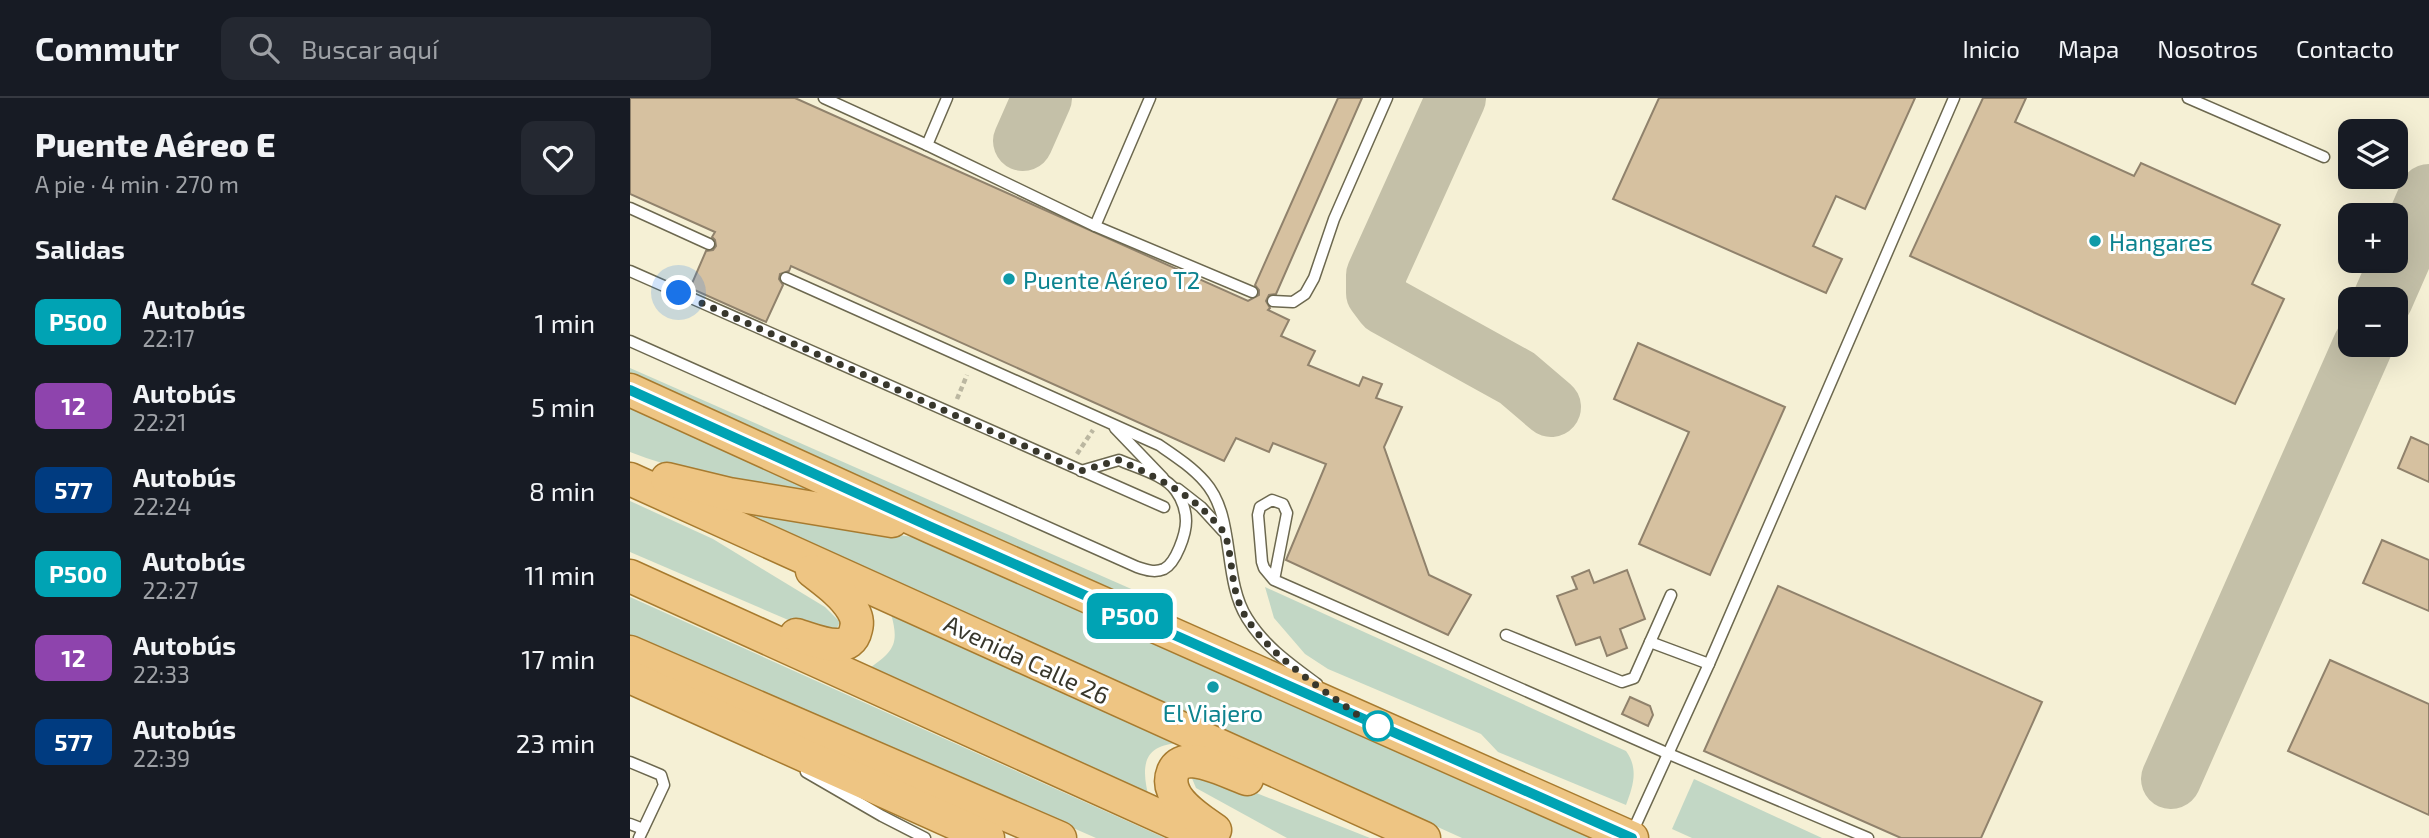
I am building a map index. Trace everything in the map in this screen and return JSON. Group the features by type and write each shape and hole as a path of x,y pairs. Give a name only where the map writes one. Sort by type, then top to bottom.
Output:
{"main road":[{"path":"630,390 1631,838"},
{"path":"630,468 729,494 931,527"},
{"name":"Avenida Calle 26","path":"630,479 1422,838"},
{"path":"688,601 821,642 836,646 846,645 854,639 858,625 853,610 835,590 786,549"},
{"path":"630,576 1208,838"},
{"path":"630,652 1060,838"},
{"path":"630,677 988,838"},
{"path":"1225,838 1195,815 1175,795 1172,777 1178,764 1187,761 1207,765 1422,838"}],"lane":[{"path":"824,98 1095,226 1252,292"},
{"path":"927,145 947,98"},
{"path":"1095,226 1150,98"},
{"path":"1273,301 1293,302 1305,294 1314,278 1334,219 1387,98"},
{"path":"1631,838 1954,98"},
{"path":"2188,98 2324,158"},
{"path":"630,208 709,244"},
{"path":"630,271 1164,507"},
{"path":"786,278 1159,445 1188,466 1207,483 1212,492 1226,534 1231,577 1246,617 1260,637 1280,657 1364,720"},
{"path":"630,341 1137,566 1152,571 1162,570 1171,562 1179,545 1186,525 1185,509 1176,490 1109,422"},
{"path":"1081,471 1119,460 1168,483 1201,507 1226,534"},
{"path":"1274,580 1287,513 1283,504 1272,500 1260,507 1258,515 1262,562 1274,580 1669,754 1868,838"},
{"path":"1506,635 1622,682 1634,678 1671,595"},
{"path":"1650,642 1709,664"},
{"path":"768,740 806,772 925,838"},
{"path":"630,762 661,775 665,788 641,834 630,824"}],"path":[{"path":"950,413 973,362"},
{"path":"1070,466 1098,418"}],"green space":[{"path":"630,368 1170,606 1166,618 630,378"},
{"path":"630,406 834,498 705,474 630,452"},
{"path":"630,501 713,539 825,607 840,622 834,634 807,628 630,552"},
{"path":"731,507 924,539 1601,838 1462,838"},
{"path":"1265,587 1626,751 1634,771 1626,805 1498,752 1481,734 1328,669 1305,654 1274,618"},
{"path":"630,597 1165,838 1096,838 630,639"},
{"path":"891,614 1179,742 1151,753 1145,778 1149,798 867,670 892,647 895,633"},
{"path":"1201,771 1370,838 1287,838 1196,788 1191,776"},
{"path":"1694,779 1822,838 1692,838 1672,829"}],"building":[{"name":"Puente Aéreo T2","path":"630,98 795,98 1248,301 1259,295 1255,285 1338,98 1362,98 1276,294 1269,295 1266,301 1270,308 1268,310 1289,320 1281,336 1315,351 1308,365 1359,386 1363,377 1382,384 1376,398 1402,407 1384,447 1429,575 1471,595 1448,635 1286,560 1326,464 1273,443 1269,452 1236,438 1224,461 791,266 789,271 780,274 779,279 783,285 766,322 690,288 706,251 713,250 716,246 712,237 715,232 630,194"},
{"path":"1659,98 1915,98 1865,209 1836,196 1813,246 1842,259 1826,293 1613,199"},
{"name":"Hangares","path":"1983,98 2026,98 2015,122 2134,176 2141,163 2280,225 2252,284 2284,299 2235,404 1910,256"},
{"path":"1638,343 1785,407 1710,575 1639,544 1689,432 1614,399"},
{"path":"2411,437 2429,445 2429,482 2398,468"},
{"path":"2382,540 2429,560 2429,611 2363,583"},
{"path":"1589,570 1594,583 1627,570 1645,619 1620,629 1627,648 1607,656 1600,637 1576,645 1557,596 1577,589 1572,577"},
{"path":"1778,586 2042,702 1981,838 1901,838 1704,751"},
{"path":"2330,660 2429,704 2429,815 2288,751"},
{"path":"1630,697 1650,706 1653,715 1648,726 1622,714"}],"taxiway":[{"path":"1023,141 1042,98"},
{"path":"1456,98 1376,275 1376,293 1385,305 1517,378 1551,407"},
{"path":"2388,287 2429,194"},
{"path":"2171,779 2358,357"}],"bus line":[{"name":"P500","path":"630,390 931,527 1632,838"}],"place":[{"name":"Hangares","path":"2095,241"},
{"name":"Puente Aéreo T2","path":"1009,279"},
{"name":"El Viajero","path":"1213,687"}],"route":[{"path":"679,293 1081,471 1119,460 1168,483 1201,507 1226,534 1231,577 1237,597 1246,617 1269,647 1364,720 1383,728 1378,726"}]}
